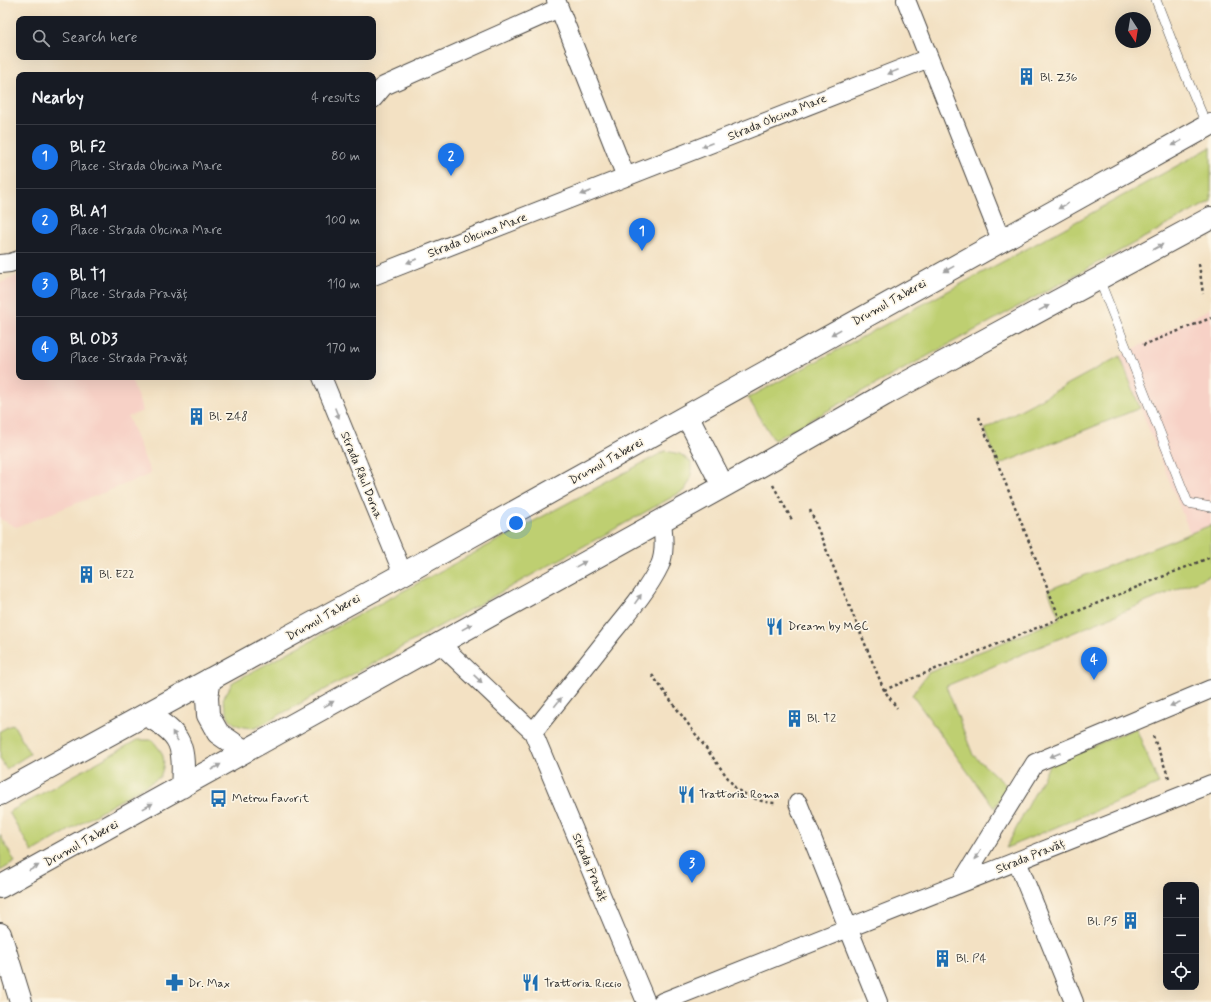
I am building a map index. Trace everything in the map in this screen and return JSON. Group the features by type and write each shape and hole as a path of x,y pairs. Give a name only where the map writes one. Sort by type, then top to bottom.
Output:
{"main road":[{"name":"Drumul Taberei","path":"0,794 402,574 1209,125"},
{"name":"Drumul Taberei","path":"0,887 762,465 896,389 1211,218"},
{"path":"687,416 723,486"},
{"path":"210,679 207,697 208,715 218,733 244,751"},
{"path":"145,715 160,722 172,731 180,745 184,761 182,787"},
{"path":"0,934 20,1002"}],"street":[{"path":"906,0 1001,240"},
{"path":"376,95 384,86 558,4 626,177"},
{"name":"Strada Obcina Mare","path":"376,275 929,58"},
{"path":"0,264 16,261"},
{"name":"Strada Râul Dorna","path":"323,380 402,574"},
{"path":"439,643 534,732 632,608 649,583 660,564 663,551 664,538 662,520"},
{"path":"961,883 1035,763 1211,689"},
{"name":"Strada Pravăț","path":"534,732 646,1002"},
{"name":"Strada Pravăț","path":"662,1002 1211,784"},
{"path":"798,803 878,1002"},
{"path":"1017,861 1074,1002"}],"lane":[{"path":"1156,0 1180,62 1209,125"},
{"path":"1098,280 1188,503 1211,508"}],"path":[{"path":"1199,264 1203,294"},
{"path":"1127,351 1211,318"},
{"path":"979,417 1060,619"},
{"path":"762,465 792,520"},
{"path":"810,510 884,690 897,708"},
{"path":"884,690 1211,557"},
{"path":"652,675 736,789 765,803 798,803"},
{"path":"1146,717 1177,797"}],"shaded area":[{"path":"16,276 16,380 131,380 143,411 128,417 151,474 16,527 0,519 0,283"},
{"path":"1211,308 1211,525 1190,533 1120,356"}],"green space":[{"path":"1211,147 1211,201 774,440 748,398 1032,246"},
{"path":"1120,356 1140,408 998,465 985,429"},
{"path":"665,451 680,454 691,462 691,478 685,490 256,728 241,726 232,722 229,718 223,699 233,682"},
{"path":"1211,525 1211,575 946,686 973,755 1008,787 994,808 912,695 928,673 1060,619 1048,590"},
{"path":"13,724 30,754 6,769 0,758 0,731"},
{"path":"1136,728 1159,784 1006,848 1050,764"},
{"path":"137,740 152,740 162,753 164,761 160,777 32,852 9,812"},
{"path":"0,835 15,862 0,871"}],"place":[{"name":"Bl. Z36","path":"1027,77"},
{"name":"Bl. A1","path":"451,176"},
{"name":"Bl. F2","path":"642,251"},
{"name":"Bl. Z48","path":"196,416"},
{"name":"Bl. E22","path":"86,574"},
{"name":"Dream by MGC","path":"775,626"},
{"name":"Bl. OD3","path":"1094,680"},
{"name":"Bl. T2","path":"794,718"},
{"name":"Trattoria Roma","path":"686,794"},
{"name":"Metrou Favorit","path":"219,798"},
{"name":"Bl. T1","path":"692,883"},
{"name":"Bl. P5","path":"1131,921"},
{"name":"Bl. P4","path":"943,958"},
{"name":"Dr. Max","path":"175,983"},
{"name":"Trattoria Riccio","path":"531,983"}]}
